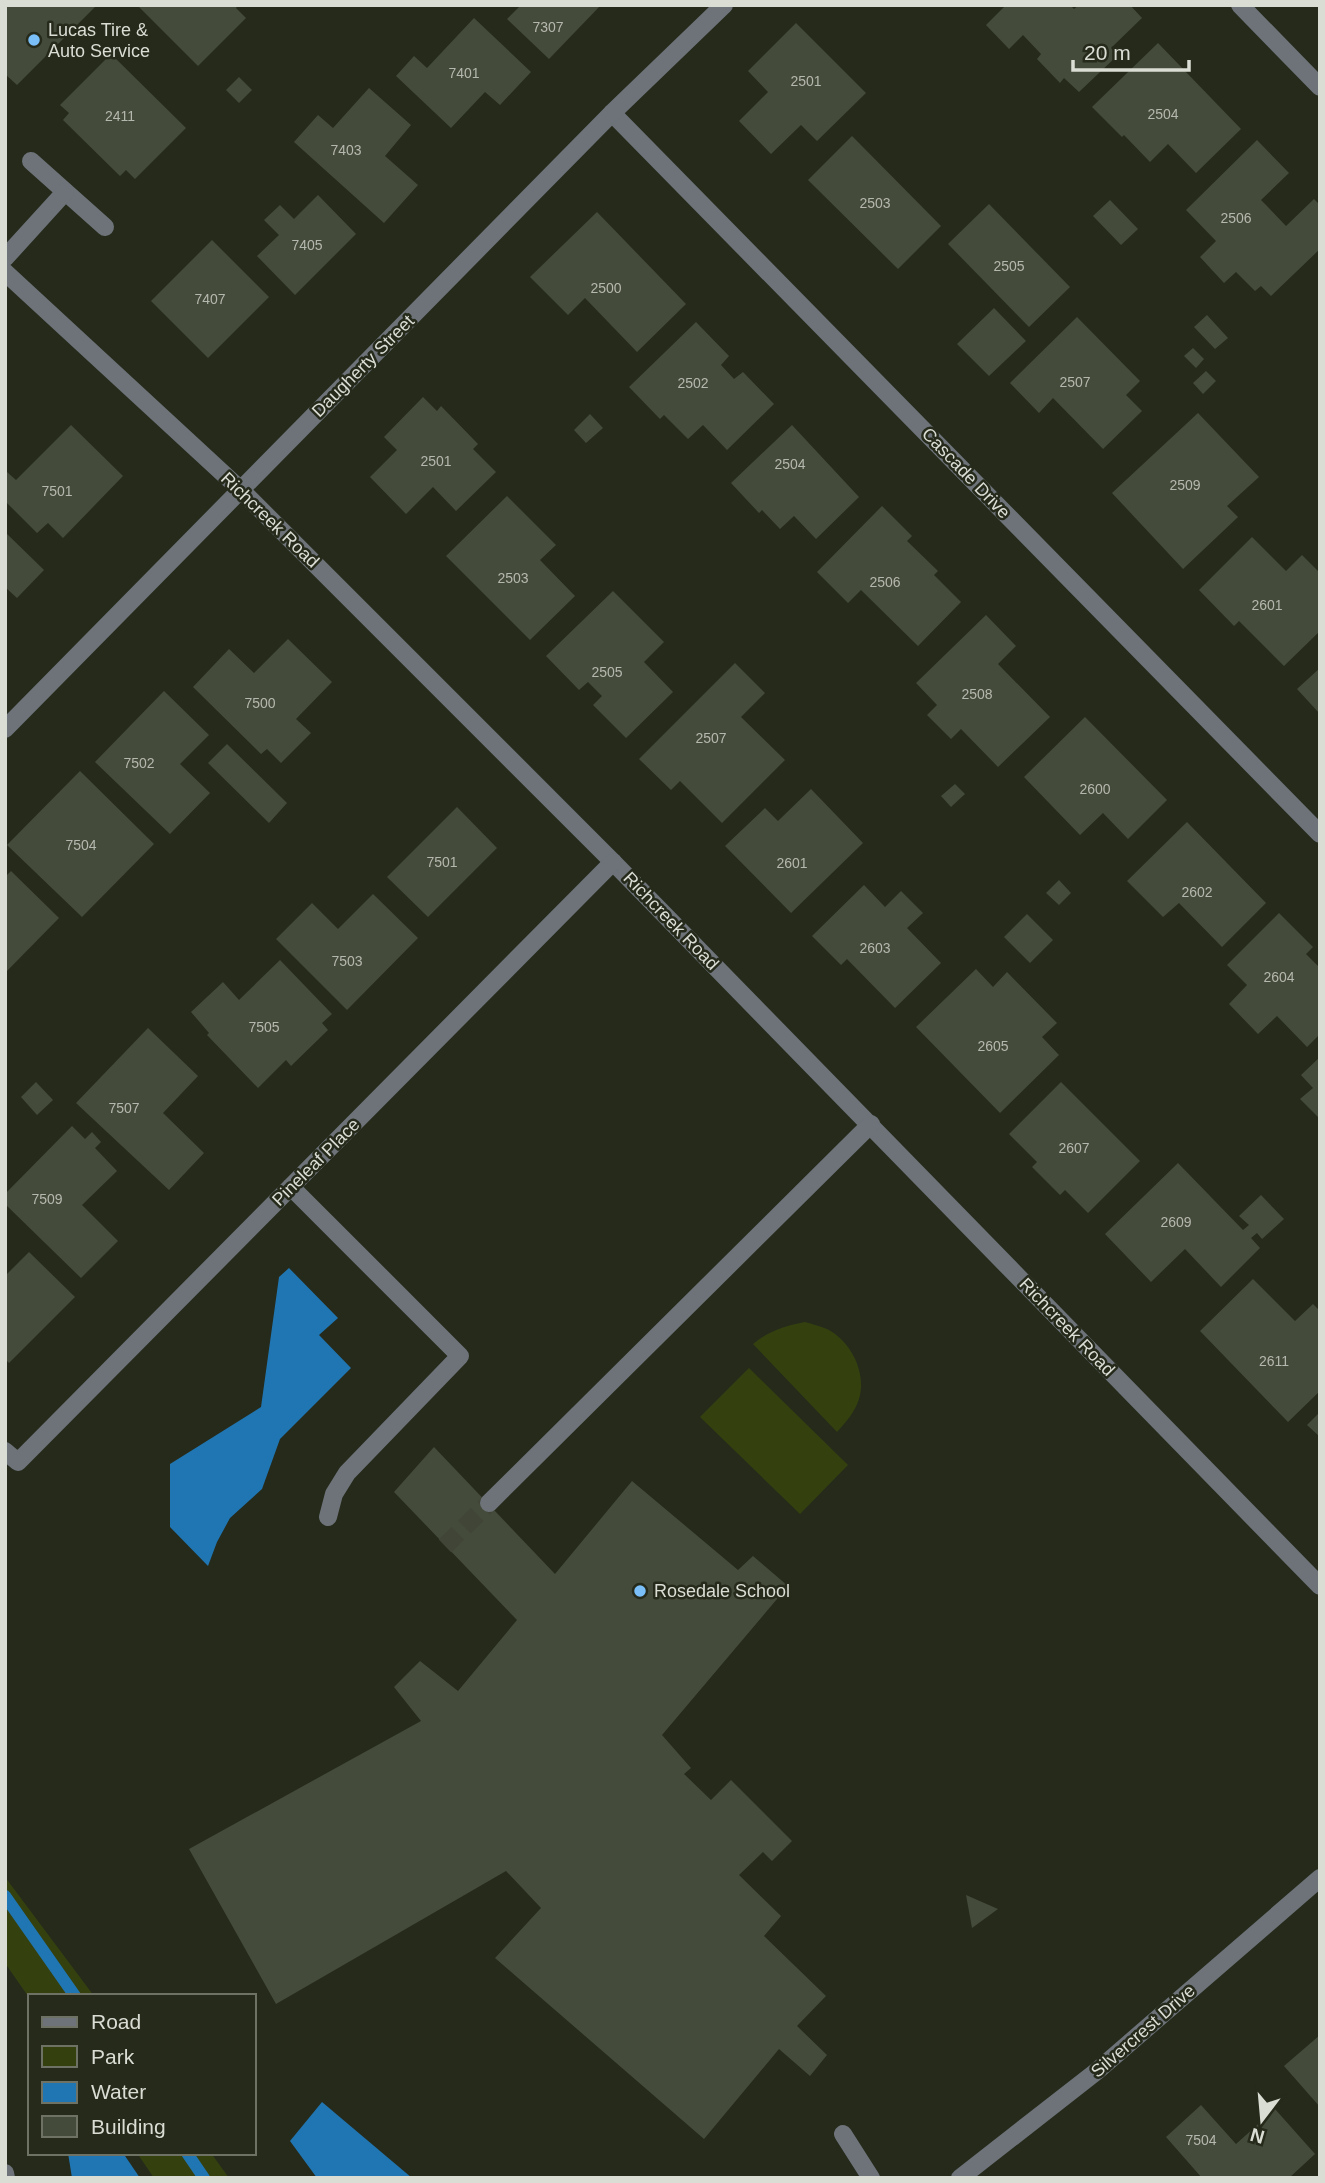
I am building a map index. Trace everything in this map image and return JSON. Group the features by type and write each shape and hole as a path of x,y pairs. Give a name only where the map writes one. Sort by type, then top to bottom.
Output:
{"street":[{"name":"Daugherty Street","path":"5,729 612,113 723,5"},
{"path":"1240,5 1320,87"},
{"name":"Cascade Drive","path":"612,113 1320,834"},
{"path":"31,161 104,227"},
{"path":"5,258 65,192"},
{"name":"Richcreek Road","path":"9,283 241,490 871,1124 1320,1586"},
{"name":"Pineleaf Place","path":"12,1456 291,1188 613,862"},
{"path":"489,1503 871,1124"},
{"path":"291,1188 460,1356 347,1473 334,1494 328,1517"},
{"name":"Silvercrest Drive","path":"960,2178 1097,2071 1320,1878"},
{"path":"843,2134 871,2178"}],"green space":[{"path":"805,1322 836,1334 850,1350 859,1369 859,1399 853,1413 837,1432 753,1344 777,1330"},
{"path":"749,1368 848,1465 800,1514 700,1417"},
{"path":"5,1877 93,1994 28,1994 28,1996 5,1963"},
{"path":"138,2155 212,2155 229,2178 154,2178"}],"water":[{"path":"289,1268 338,1318 319,1335 351,1368 280,1439 262,1489 230,1518 208,1566 170,1527 170,1464 261,1407 279,1277"},
{"path":"322,2102 412,2178 317,2178 290,2141"},
{"path":"68,2155 124,2155 140,2178 72,2178"}],"building":[{"name":"Lucas Tire & Auto Service","path":"5,5 97,5 17,85 5,74"},
{"path":"137,5 238,5 236,8 246,18 198,66"},
{"path":"521,5 601,5 549,59 507,19"},
{"path":"1006,5 1070,5 1074,9 1079,5 1130,5 1142,18 1111,48 1118,55 1079,92 1064,78 1060,83 1037,59 1041,54 1023,35 1009,49 986,25"},
{"path":"474,18 531,72 500,105 485,92 451,128 396,76 414,56 427,68"},
{"path":"796,23 866,93 817,141 801,125 771,154 739,121 768,92 748,71"},
{"path":"1158,43 1241,129 1196,173 1168,144 1150,162 1092,107"},
{"path":"111,54 186,128 135,179 126,170 120,176 63,120 69,113 60,105"},
{"path":"239,77 252,90 239,103 226,90"},
{"path":"369,88 411,125 385,156 418,185 384,223 294,142 318,115 333,128"},
{"path":"852,136 941,226 898,269 808,180"},
{"path":"1257,140 1289,173 1261,200 1286,226 1314,199 1320,205 1320,249 1271,296 1261,286 1255,291 1236,272 1224,283 1200,257 1216,241 1186,210"},
{"path":"318,195 356,234 295,295 257,256 279,235 264,220 280,205 294,219"},
{"path":"1110,200 1138,229 1121,245 1093,216"},
{"path":"989,204 1070,287 1029,327 948,244"},
{"path":"597,212 686,304 637,352 585,298 568,315 530,277"},
{"path":"212,240 269,297 208,358 151,301"},
{"path":"994,308 1026,341 989,376 957,344"},
{"path":"1207,315 1228,338 1215,349 1194,327"},
{"path":"1077,317 1140,381 1126,395 1142,411 1103,449 1053,398 1039,413 1010,383"},
{"path":"696,322 729,356 721,365 734,379 743,372 774,404 727,450 703,425 688,439 664,415 660,419 629,387"},
{"path":"1193,348 1204,359 1196,368 1184,356"},
{"path":"1206,371 1216,381 1203,394 1193,383"},
{"path":"423,397 437,411 441,406 478,444 473,449 496,472 456,511 433,487 406,514 370,477 397,450 384,437"},
{"path":"1198,413 1259,477 1227,506 1238,517 1183,569 1112,493"},
{"path":"590,414 603,428 586,443 574,430"},
{"path":"71,425 123,476 63,538 48,523 37,533 5,501 5,474 7,472 16,480"},
{"path":"792,425 859,497 816,539 794,516 780,529 762,510 759,513 731,483"},
{"path":"507,496 556,545 540,560 575,596 530,640 446,556"},
{"path":"882,506 912,536 907,541 938,571 934,575 961,602 918,646 861,590 848,603 817,572"},
{"path":"5,532 44,570 17,598 5,587"},
{"path":"1252,537 1286,571 1302,555 1320,573 1320,631 1284,666 1239,621 1234,626 1199,590"},
{"path":"613,591 664,642 644,662 673,692 626,738 593,705 602,696 588,682 579,690 546,656"},
{"path":"986,615 1016,646 998,664 1050,717 998,767 961,729 951,739 927,715 937,705 916,683"},
{"path":"288,639 332,682 296,719 311,733 281,763 267,749 261,754 193,687 229,649 254,673"},
{"path":"735,663 765,693 741,717 785,760 722,823 680,781 671,790 639,759"},
{"path":"1320,668 1320,714 1297,689"},
{"path":"164,691 209,735 180,764 210,793 170,834 95,762"},
{"path":"1085,717 1167,800 1128,839 1103,813 1080,835 1024,777"},
{"path":"227,744 287,803 269,823 208,763"},
{"path":"80,771 154,844 82,917 7,845"},
{"path":"955,784 965,794 951,807 941,796"},
{"path":"811,789 863,843 791,913 725,846 765,808 778,821"},
{"path":"457,807 497,848 428,917 387,877"},
{"path":"1187,822 1266,903 1222,947 1179,903 1163,917 1127,881"},
{"path":"11,871 59,918 5,973 5,877"},
{"path":"1059,880 1071,893 1059,905 1046,893"},
{"path":"864,885 885,907 901,891 923,913 907,928 941,963 895,1008 847,959 841,965 812,936"},
{"path":"373,894 418,938 347,1010 276,939 312,903 338,929"},
{"path":"1279,913 1313,947 1306,954 1320,968 1320,1034 1307,1047 1277,1016 1258,1034 1229,1004 1247,985 1227,965"},
{"path":"1027,914 1053,940 1030,963 1004,937"},
{"path":"280,960 332,1014 322,1023 328,1030 291,1066 286,1060 258,1088 207,1035 209,1033 191,1012 223,982 239,1000"},
{"path":"976,969 993,987 1007,972 1057,1023 1042,1037 1059,1055 1000,1113 916,1027"},
{"path":"148,1028 198,1076 163,1113 204,1153 169,1190 76,1103"},
{"path":"1320,1057 1320,1119 1300,1099 1313,1088 1301,1075"},
{"path":"36,1082 53,1100 37,1115 21,1097"},
{"path":"1061,1082 1140,1161 1088,1213 1065,1190 1060,1195 1032,1167 1037,1162 1009,1134"},
{"path":"72,1126 85,1139 92,1132 101,1142 95,1148 117,1171 82,1205 118,1241 81,1278 5,1204 5,1194"},
{"path":"1178,1163 1243,1230 1249,1225 1239,1216 1261,1195 1284,1219 1262,1239 1257,1233 1251,1238 1260,1248 1221,1287 1185,1249 1151,1282 1105,1234"},
{"path":"29,1252 75,1297 9,1363 5,1359 5,1276"},
{"path":"1253,1279 1295,1321 1313,1304 1320,1311 1320,1391 1288,1422 1200,1331"},
{"path":"1320,1412 1320,1437 1307,1425"},
{"path":"434,1447 555,1574 632,1481 738,1570 753,1556 788,1586 662,1735 691,1768 684,1774 711,1800 731,1780 792,1841 772,1861 763,1852 739,1875 781,1916 764,1936 826,1996 797,2026 827,2055 810,2076 779,2049 704,2139 495,1958 541,1908 506,1871 276,2004 189,1849 421,1721 394,1687 420,1661 458,1691 517,1620 394,1492"},
{"path":"966,1895 998,1909 972,1928"},
{"path":"1320,2035 1320,2107 1284,2066"},
{"path":"1201,2105 1236,2144 1275,2109 1315,2154 1289,2178 1202,2178 1166,2137"}],"waterway":[{"path":"5,1896 74,1994"},
{"path":"188,2155 204,2178"}],"tunnel":[{"path":"445,1546 489,1503"}],"place":[{"name":"Lucas Tire & Auto Service","path":"34,40"},
{"name":"Rosedale School","path":"640,1591"}]}
